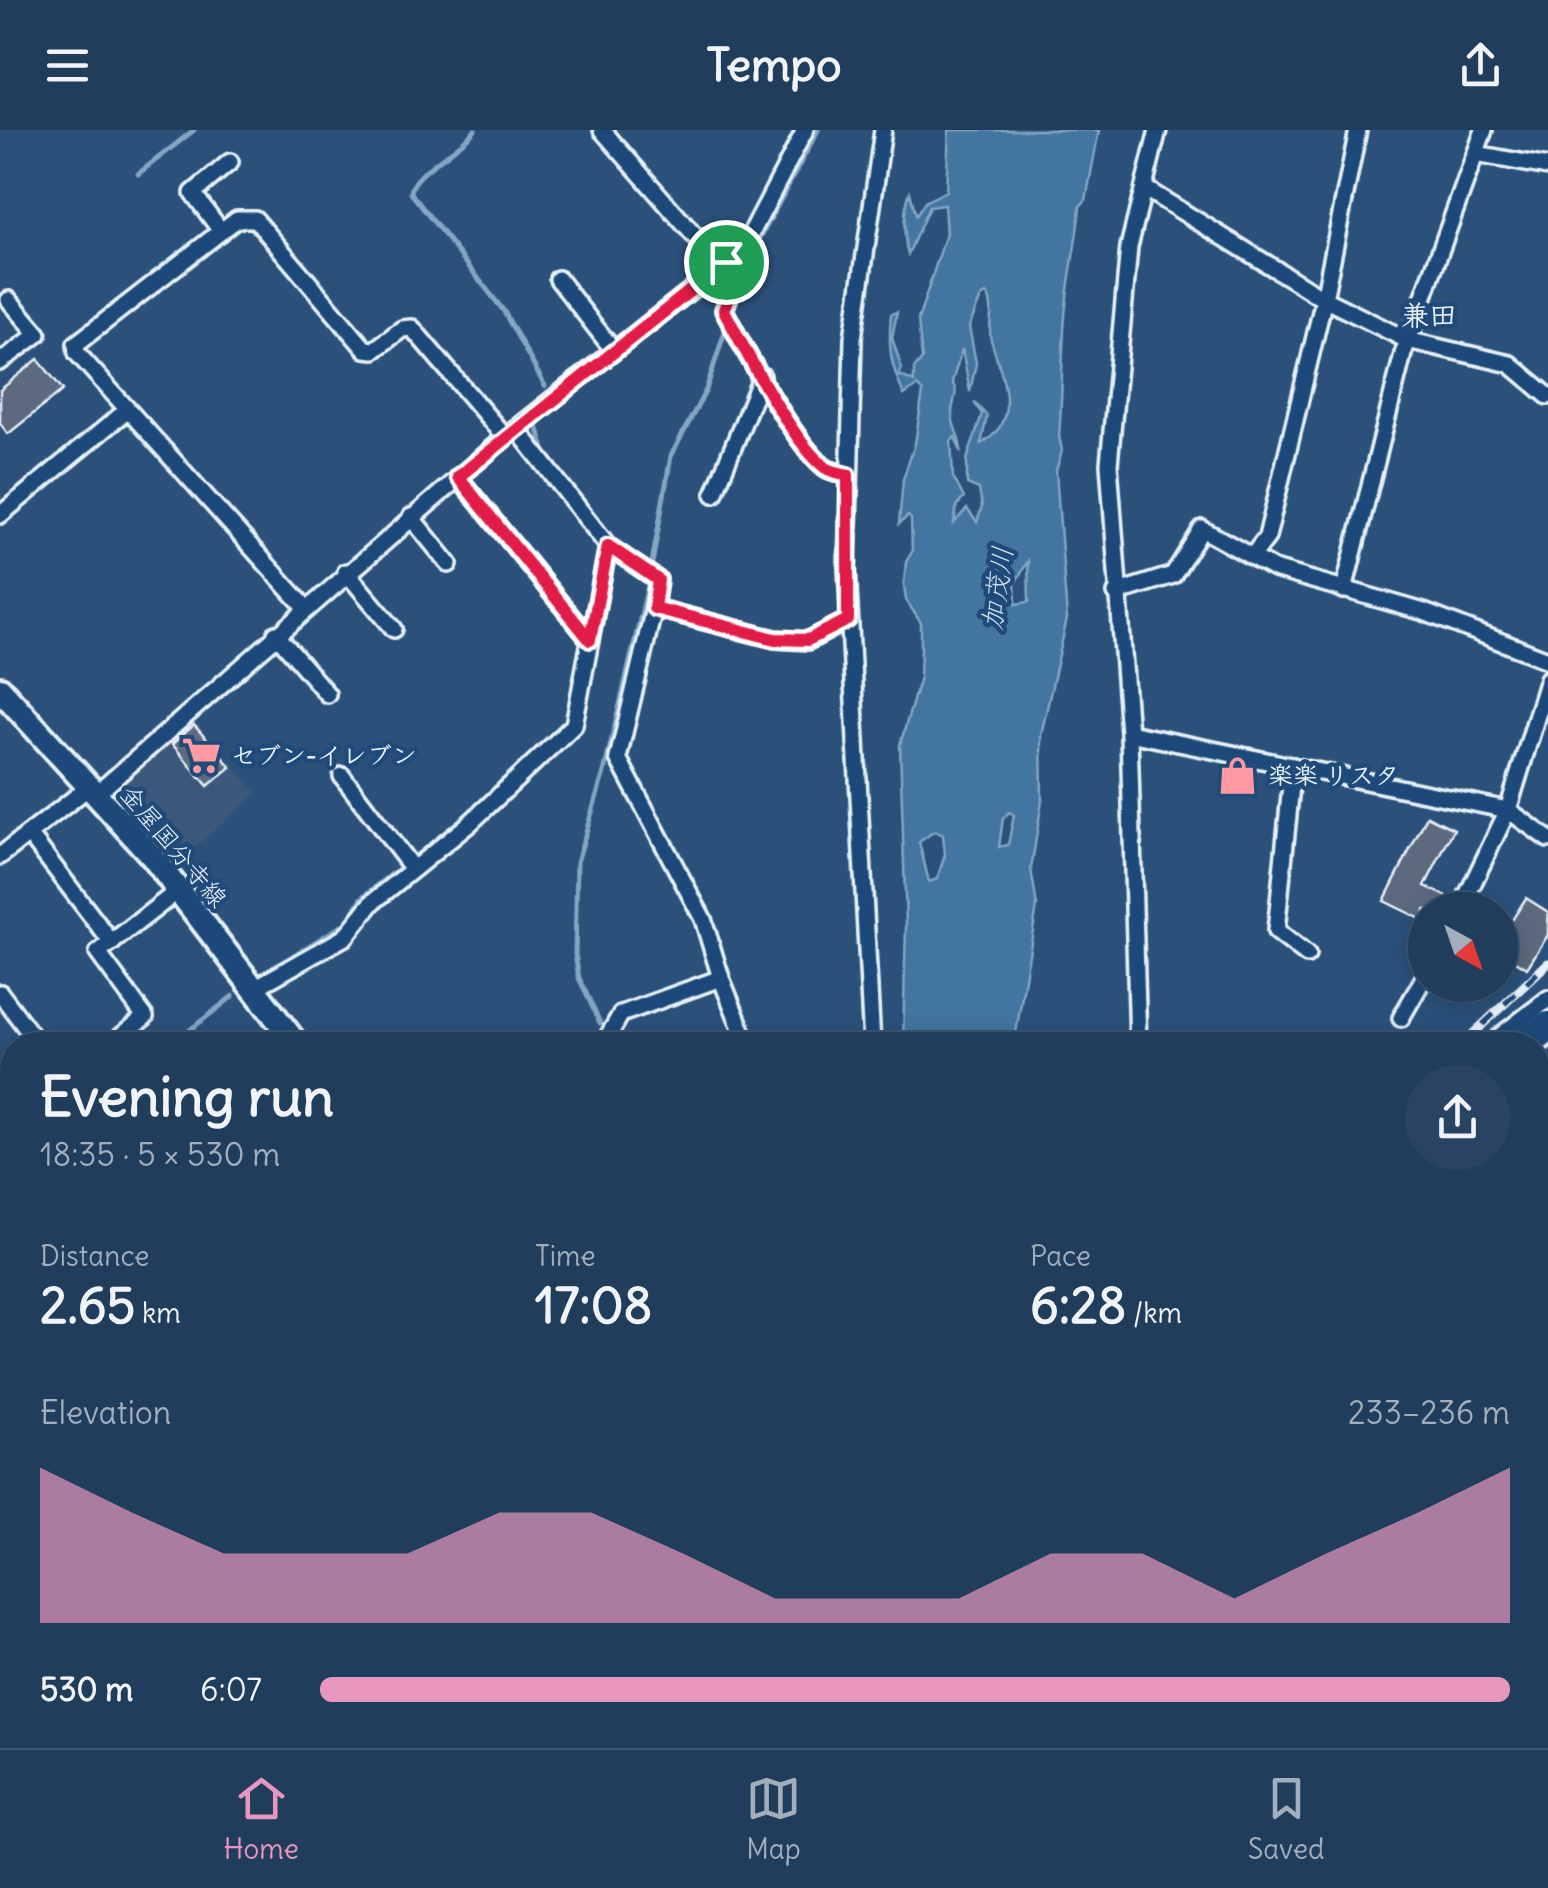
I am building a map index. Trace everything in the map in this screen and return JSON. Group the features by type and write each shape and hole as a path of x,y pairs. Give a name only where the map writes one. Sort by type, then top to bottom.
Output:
{"main road":[{"name":"金屋国分寺線","path":"0,689 179,890 288,1032"}],"street":[{"path":"602,130 737,275 724,310 806,448 828,470 848,475"},
{"path":"0,856 92,791 511,432 743,248 806,130"},
{"path":"871,1032 861,788 848,620 848,475 853,338 883,130"},
{"path":"1138,1032 1129,733 1108,464 1118,329 1130,247 1158,130"},
{"path":"1254,554 1267,537 1324,299 1358,130"},
{"path":"1344,590 1408,340 1484,130"},
{"path":"1476,154 1548,166"},
{"path":"221,232 192,193 230,162"},
{"path":"1144,188 1324,299 1408,340 1510,364 1548,396"},
{"path":"306,608 126,412 74,347 237,219 255,219 367,351 377,349 404,328 416,331 511,432 608,546 658,580 618,758 696,906 743,1032"},
{"path":"558,278 614,351"},
{"path":"0,362 38,334 9,300"},
{"path":"714,494 762,376"},
{"path":"0,514 126,412"},
{"path":"458,477 590,640"},
{"path":"411,517 449,564"},
{"path":"1116,593 1174,575 1202,529 1254,554 1274,569 1424,612 1548,660"},
{"path":"253,989 345,937 372,902 574,725 608,546"},
{"path":"346,572 394,629"},
{"path":"654,608 775,639 808,640 848,620"},
{"path":"276,634 327,694"},
{"path":"1467,892 1508,810 1548,679"},
{"path":"1129,733 1508,810 1548,838"},
{"path":"1293,766 1276,931 1307,956"},
{"path":"342,776 413,869"},
{"path":"29,834 112,943"},
{"path":"126,1032 144,1017 98,954 179,890"},
{"path":"611,1032 621,1014 721,978"},
{"path":"0,992 29,1032"},
{"path":"1505,1032 1548,999"},
{"path":"1401,1018 1410,1002"}],"shaded area":[{"path":"194,722 257,793 189,852 178,855 118,787"}],"water":[{"name":"加茂川","path":"949,130 1099,130 1086,200 1080,206 1065,314 1059,436 1062,451 1056,471 1067,619 1041,735 1042,801 1031,869 1037,906 1016,1032 903,1032 906,924 900,745 920,677 921,623 906,600 904,585 906,562 912,552 911,519 908,516 899,524 903,479 915,444 923,392 917,386 904,395 893,365 890,326 891,314 897,312 892,338 902,369 899,375 914,382 914,369 922,359 918,320 946,234 944,205 929,207 908,254 905,231 910,192 916,216 925,202 946,191","holes":["987,294 991,305 990,334 1004,383 1006,410 994,434 981,444 987,416 974,402 982,414 967,460 967,484 979,489 982,507 977,522 967,509 954,523 957,505 964,498 953,477 951,441 955,437 961,452 952,418 956,394 952,382 962,349 970,392 976,363 969,327 981,297","1028,561 1029,602 1016,604 1015,583","1009,812 1014,815 1008,845 999,847 1003,818","935,831 943,835 945,855 937,879 929,882 919,842"]}],"building":[{"path":"38,359 63,390 8,434 0,423 0,390"},
{"name":"セブン-イレブン","path":"194,725 231,767 208,786 172,744"},
{"path":"1427,816 1454,829 1425,886 1437,892 1408,892 1408,913 1384,901"},
{"path":"1526,898 1548,912 1548,935 1527,968 1518,962 1518,911"}],"waterway":[{"path":"138,174 194,130"},
{"path":"475,130 419,177 411,193 503,310 545,386"},
{"path":"744,268 818,130"},
{"path":"651,569 671,456 706,390 724,334"},
{"path":"535,419 546,456"},
{"path":"600,1023 579,978 575,954 577,862 604,772 649,581"},
{"path":"418,854 474,809"},
{"path":"258,977 348,922 362,898 397,870"},
{"path":"187,1032 233,996"}],"railway":[{"path":"1475,1032 1548,963"}],"place":[{"name":"セブン-イレブン","path":"201,755"},
{"name":"楽楽 リスタ","path":"1238,775"}],"district":[{"name":"兼田","path":"1429,315"}],"route":[{"path":"726,262 737,275 724,310 736,334 806,448 828,470 848,475 848,620 829,633 808,640 775,639 654,608 658,580 608,546 590,640 458,477 726,262"}]}
